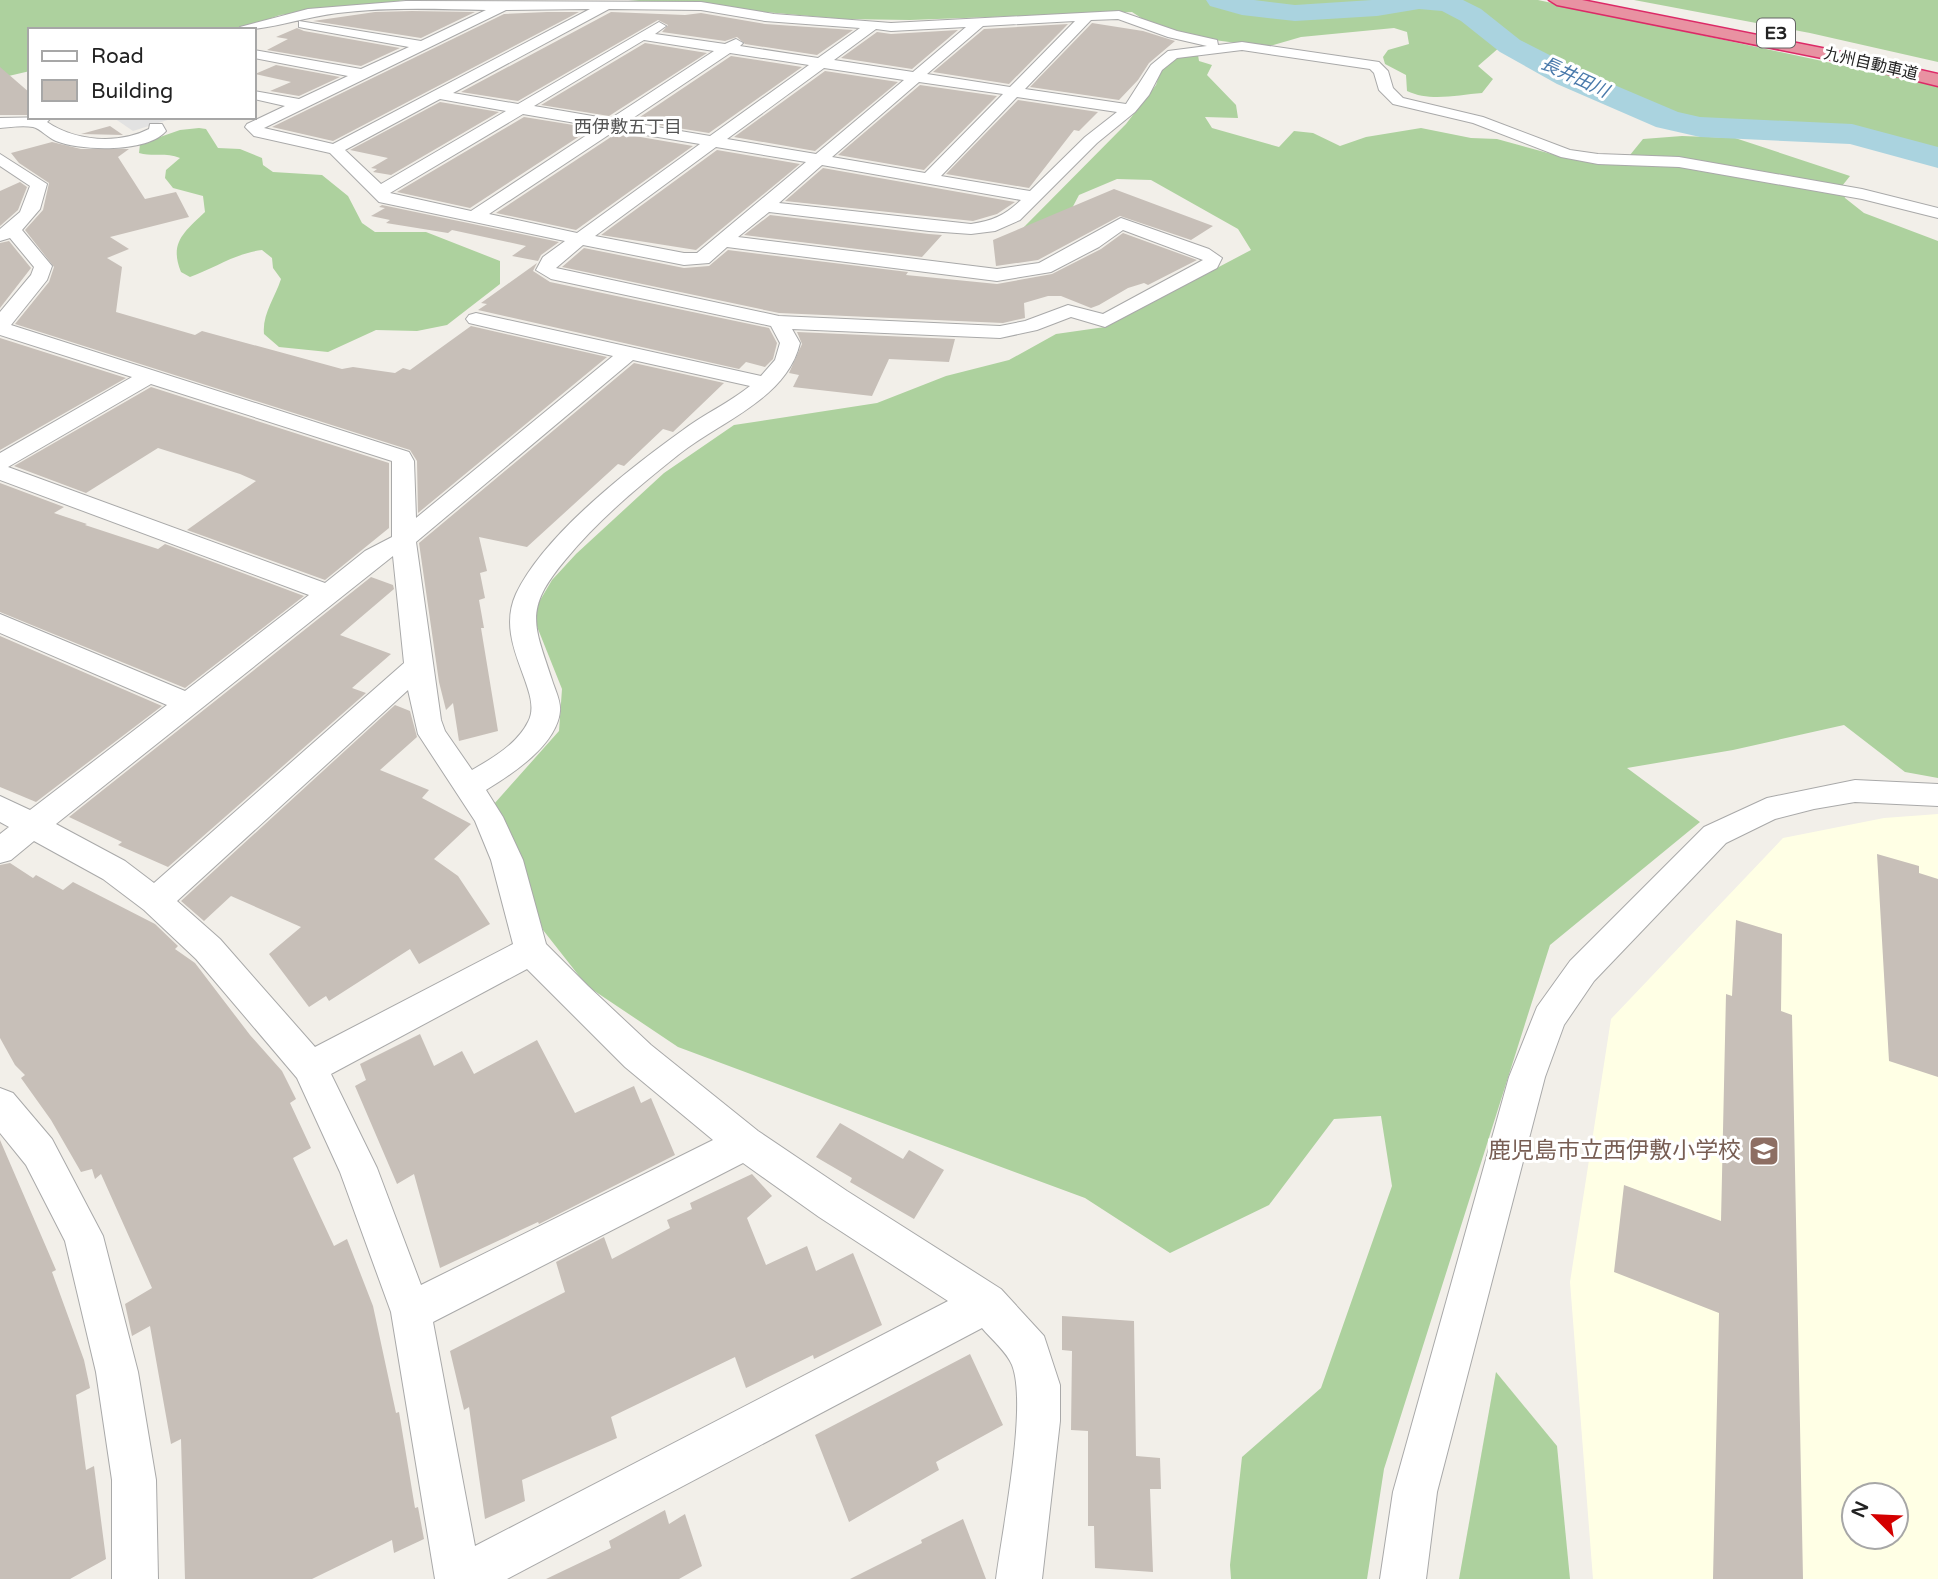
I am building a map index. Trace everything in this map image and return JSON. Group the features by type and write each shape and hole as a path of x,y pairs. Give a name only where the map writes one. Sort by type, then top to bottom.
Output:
{"highway":[{"name":"九州自動車道","path":"1557,0 1832,55 1938,80"},
{"name":"九州自動車道","path":"1614,0 1938,69"}],"street":[{"path":"251,28 276,19 411,3 692,6 774,18 908,27 1119,15 1173,34 1226,47"},
{"path":"335,149 608,5"},
{"path":"504,6 253,127 260,133 335,149 385,198 580,239 684,259 702,259 981,21"},
{"path":"378,193 692,6"},
{"path":"928,179 1088,16"},
{"path":"473,217 774,18"},
{"path":"276,19 423,45"},
{"path":"723,241 1007,275 1044,268 1093,243 1121,223 1213,258 1210,264 1105,321 1068,311 1030,326 1000,332 779,322 545,270 550,261 873,25"},
{"path":"642,36 1130,109"},
{"path":"765,206 971,229 995,226 1014,216 1091,140 1130,109 1142,95 1156,68 1165,59 1173,54 1242,46 1374,65 1381,71 1386,90 1398,101 1478,120 1567,154 1598,159 1679,162 1862,194 1938,213"},
{"path":"256,54 362,74"},
{"path":"256,95 300,104"},
{"path":"441,95 1035,197"},
{"path":"0,123 40,119 61,137 82,142 133,140 151,135 158,131 156,127"},
{"path":"0,159 39,184 37,197 27,218 6,234 43,266 40,276 0,327 396,453 403,461 404,540 418,666 432,734 488,817 507,860 531,951 638,1056 745,1143 833,1204 987,1303 1029,1350 1039,1385 1038,1422 1019,1579"},
{"path":"0,185 23,176"},
{"path":"476,319 765,383"},
{"path":"468,787 527,745 541,724 546,710 539,682 523,645 522,621 530,593 549,564 587,523 649,467 765,383 785,362 790,343 779,322"},
{"path":"0,851 373,557 404,540 629,353"},
{"path":"0,462 151,375"},
{"path":"0,472 328,593"},
{"path":"0,623 188,703"},
{"path":"155,901 418,666"},
{"path":"1403,1579 1415,1492 1527,1077 1549,1018 1582,971 1715,835 1767,810 1814,798 1855,791 1938,794"},
{"path":"0,808 114,870 155,901 208,948 310,1067 358,1168 411,1312 458,1579 987,1303"},
{"path":"310,1067 531,951"},
{"path":"0,1105 38,1152 83,1236 117,1372 134,1480 135,1579"},
{"path":"411,1312 745,1143"}],"shaded area":[{"path":"115,119 171,119 133,131"},
{"name":"鹿児島市立西伊敷小学校","path":"1938,814 1938,1579 1593,1579 1570,1282 1611,1019 1783,838 1884,818"}],"green space":[{"path":"0,0 407,0 280,15 243,28 28,28 28,71 0,78"},
{"path":"628,0 1538,0 1938,86 1938,155 1876,136 1847,132 1722,126 1678,120 1621,98 1508,40 1478,66 1493,79 1482,93 1434,97 1407,91 1406,75 1385,64 1383,57 1388,50 1409,44 1407,32 1394,28 1301,37 1267,47 1199,38 1152,25 1132,12 910,20 843,19"},
{"path":"1634,0 1938,0 1938,62 1810,33"},
{"path":"1198,55 1199,61 1212,65 1207,75 1236,105 1238,118 1205,117 1212,128 1279,147 1294,131 1313,133 1340,146 1366,137 1421,128 1471,138 1497,139 1559,156 1630,155 1643,139 1682,136 1735,138 1850,176 1842,186 1845,198 1864,213 1938,241 1938,778 1905,772 1844,725 1733,750 1627,768 1700,822 1550,945 1384,1469 1367,1579 1231,1579 1230,1565 1242,1457 1321,1388 1392,1186 1381,1116 1334,1119 1269,1205 1170,1253 1085,1198 678,1047 587,986 543,930 494,804 559,731 562,689 532,614 552,580 576,554 664,473 734,425 877,403 946,376 1009,360 1056,334 1105,327 1251,250 1238,229 1151,180 1117,179 1079,195 1069,214 1023,228 1126,124 1156,85 1161,69 1181,56"},
{"path":"206,129 218,148 240,149 262,158 263,165 273,172 322,175 348,196 362,223 375,232 426,232 500,261 500,284 447,325 417,331 376,330 328,352 279,347 264,334 264,327 281,279 273,268 272,258 262,250 234,257 190,277 181,272 178,246 185,232 205,212 203,196 173,188 165,178 166,170 180,158 139,153 140,144 180,130"},
{"path":"1496,1372 1557,1446 1570,1579 1459,1579"}],"building":[{"path":"375,12 475,12 421,38 313,21"},
{"path":"579,12 333,141 272,127 504,14"},
{"path":"611,12 685,15 701,13 765,24 853,30 817,55 745,44 737,37 725,41 662,32 668,25 658,20 518,101 461,92"},
{"path":"1092,23 1143,31 1175,41 1149,63 1138,80 1119,100 1030,87"},
{"path":"1068,24 1009,84 933,72 984,29"},
{"path":"297,28 400,48 361,66 267,50 288,39 276,37"},
{"path":"958,30 912,69 841,58 877,32 891,34"},
{"path":"645,43 707,53 609,116 541,105"},
{"path":"731,56 802,67 709,133 634,121"},
{"path":"276,65 340,77 299,96 270,91 291,82 256,74"},
{"path":"0,67 28,91 28,115 0,115"},
{"path":"825,71 898,82 815,151 734,137"},
{"path":"920,85 997,96 924,170 838,155"},
{"path":"1018,100 1098,112 1079,131 1074,130 1029,188 946,174"},
{"path":"440,102 499,112 391,175 373,172 377,169 371,168 388,158 350,150"},
{"path":"524,117 592,128 470,208 397,192"},
{"path":"110,126 123,135 81,134"},
{"path":"617,133 693,146 576,230 496,213"},
{"path":"52,142 81,149 129,149 118,157 145,199 176,192 189,217 110,237 129,249 107,258 122,267 116,312 195,335 202,331 342,369 353,367 395,373 403,368 410,370 471,326 607,357 418,513 417,461 410,450 15,324 49,282 54,267 25,230 43,210 49,183 19,163 11,153"},
{"path":"717,150 800,164 696,250 601,235"},
{"path":"823,168 1015,202 997,214 973,221 785,201"},
{"path":"20,182 27,187 18,210 0,226 0,191"},
{"path":"1114,189 1213,226 1191,240 1120,216 1038,260 996,266 993,240"},
{"path":"382,205 559,242 541,255 538,261 512,256 526,246 452,230 448,233 386,223 390,220 371,216 385,208 379,207"},
{"path":"770,215 942,235 922,257 744,235"},
{"path":"1123,233 1197,260 1148,285 1144,283 1128,288 1091,308 1061,296 1048,296 1024,303 1025,318 1003,323 779,313 562,267 584,248 684,268 709,266 728,250 908,272 906,275 997,284 1052,274 1101,249"},
{"path":"9,241 31,268 0,308 0,243"},
{"path":"537,263 533,271 550,282 769,328 777,343 773,359 765,367 746,362 739,369 478,310 487,304 481,303"},
{"path":"797,332 955,339 949,362 889,359 872,396 793,387 799,375 789,373 802,344"},
{"path":"0,338 126,378 0,450"},
{"path":"634,363 724,383 673,432 663,429 624,466 618,464 527,547 479,537 487,571 480,573 485,598 479,600 484,628 481,628 498,731 459,741 453,703 446,710 439,682 419,543"},
{"path":"151,387 389,463 389,528 325,580 187,530 256,481 240,474 158,448 86,493 14,466"},
{"path":"0,483 64,507 54,513 87,524 85,525 158,549 165,544 304,596 185,688 0,612"},
{"path":"371,577 393,585 394,589 340,635 391,654 352,688 366,693 168,867 118,845 122,842 69,817"},
{"path":"0,636 162,706 36,802 0,787"},
{"path":"395,705 410,711 417,737 380,770 429,790 422,798 471,824 434,859 458,876 490,924 419,964 410,949 329,1001 326,996 309,1007 269,954 301,927 231,896 204,921 181,901"},
{"path":"1877,854 1919,866 1919,873 1938,879 1938,1077 1889,1061"},
{"path":"10,863 33,878 36,875 63,890 73,882 155,924 178,946 175,949 195,963 250,1035 282,1071 296,1099 290,1103 311,1148 293,1158 334,1246 347,1239 373,1306 396,1413 399,1412 415,1508 418,1507 424,1539 394,1553 392,1540 312,1579 185,1579 181,1439 171,1444 150,1326 132,1336 125,1304 152,1288 101,1174 95,1179 92,1169 81,1172 51,1120 21,1078 25,1075 15,1065 0,1038 0,865"},
{"path":"1736,920 1782,934 1781,1011 1792,1015 1803,1579 1713,1579 1719,1313 1614,1272 1624,1185 1721,1221 1726,994 1732,996"},
{"path":"420,1034 434,1066 462,1051 474,1074 537,1040 575,1113 634,1086 641,1103 651,1098 675,1155 539,1224 538,1222 440,1268 414,1174 397,1184 355,1086 366,1080 360,1064"},
{"path":"840,1123 903,1159 909,1150 944,1170 914,1219 850,1182 852,1178 816,1157"},
{"path":"0,1140 56,1270 52,1272 84,1360 90,1388 76,1395 86,1470 94,1466 106,1559 70,1579 0,1579"},
{"path":"752,1174 772,1196 747,1218 766,1265 807,1246 816,1271 853,1253 882,1325 814,1359 813,1355 746,1388 735,1357 611,1417 617,1438 522,1480 525,1501 485,1519 469,1407 464,1410 450,1351 565,1292 556,1262 604,1237 612,1259 670,1228 667,1220 692,1209 690,1203"},
{"path":"1062,1316 1134,1321 1136,1456 1160,1458 1161,1489 1150,1489 1153,1572 1095,1568 1094,1526 1088,1526 1088,1431 1071,1430 1072,1351 1062,1350"},
{"path":"970,1354 1003,1425 936,1462 939,1470 849,1522 815,1435"},
{"path":"665,1510 669,1524 685,1514 702,1566 679,1579 546,1579 611,1548 609,1541"},
{"path":"963,1519 986,1579 850,1579 922,1543 921,1540"}],"waterway":[{"name":"長井田川","path":"1220,0 1242,7 1295,13 1377,8 1419,1 1448,3 1471,15 1510,46 1568,77 1668,120 1700,127 1852,134 1938,158"}],"place":[{"name":"鹿児島市立西伊敷小学校","path":"1764,1151"}],"district":[{"name":"西伊敷五丁目","path":"628,127"}]}
